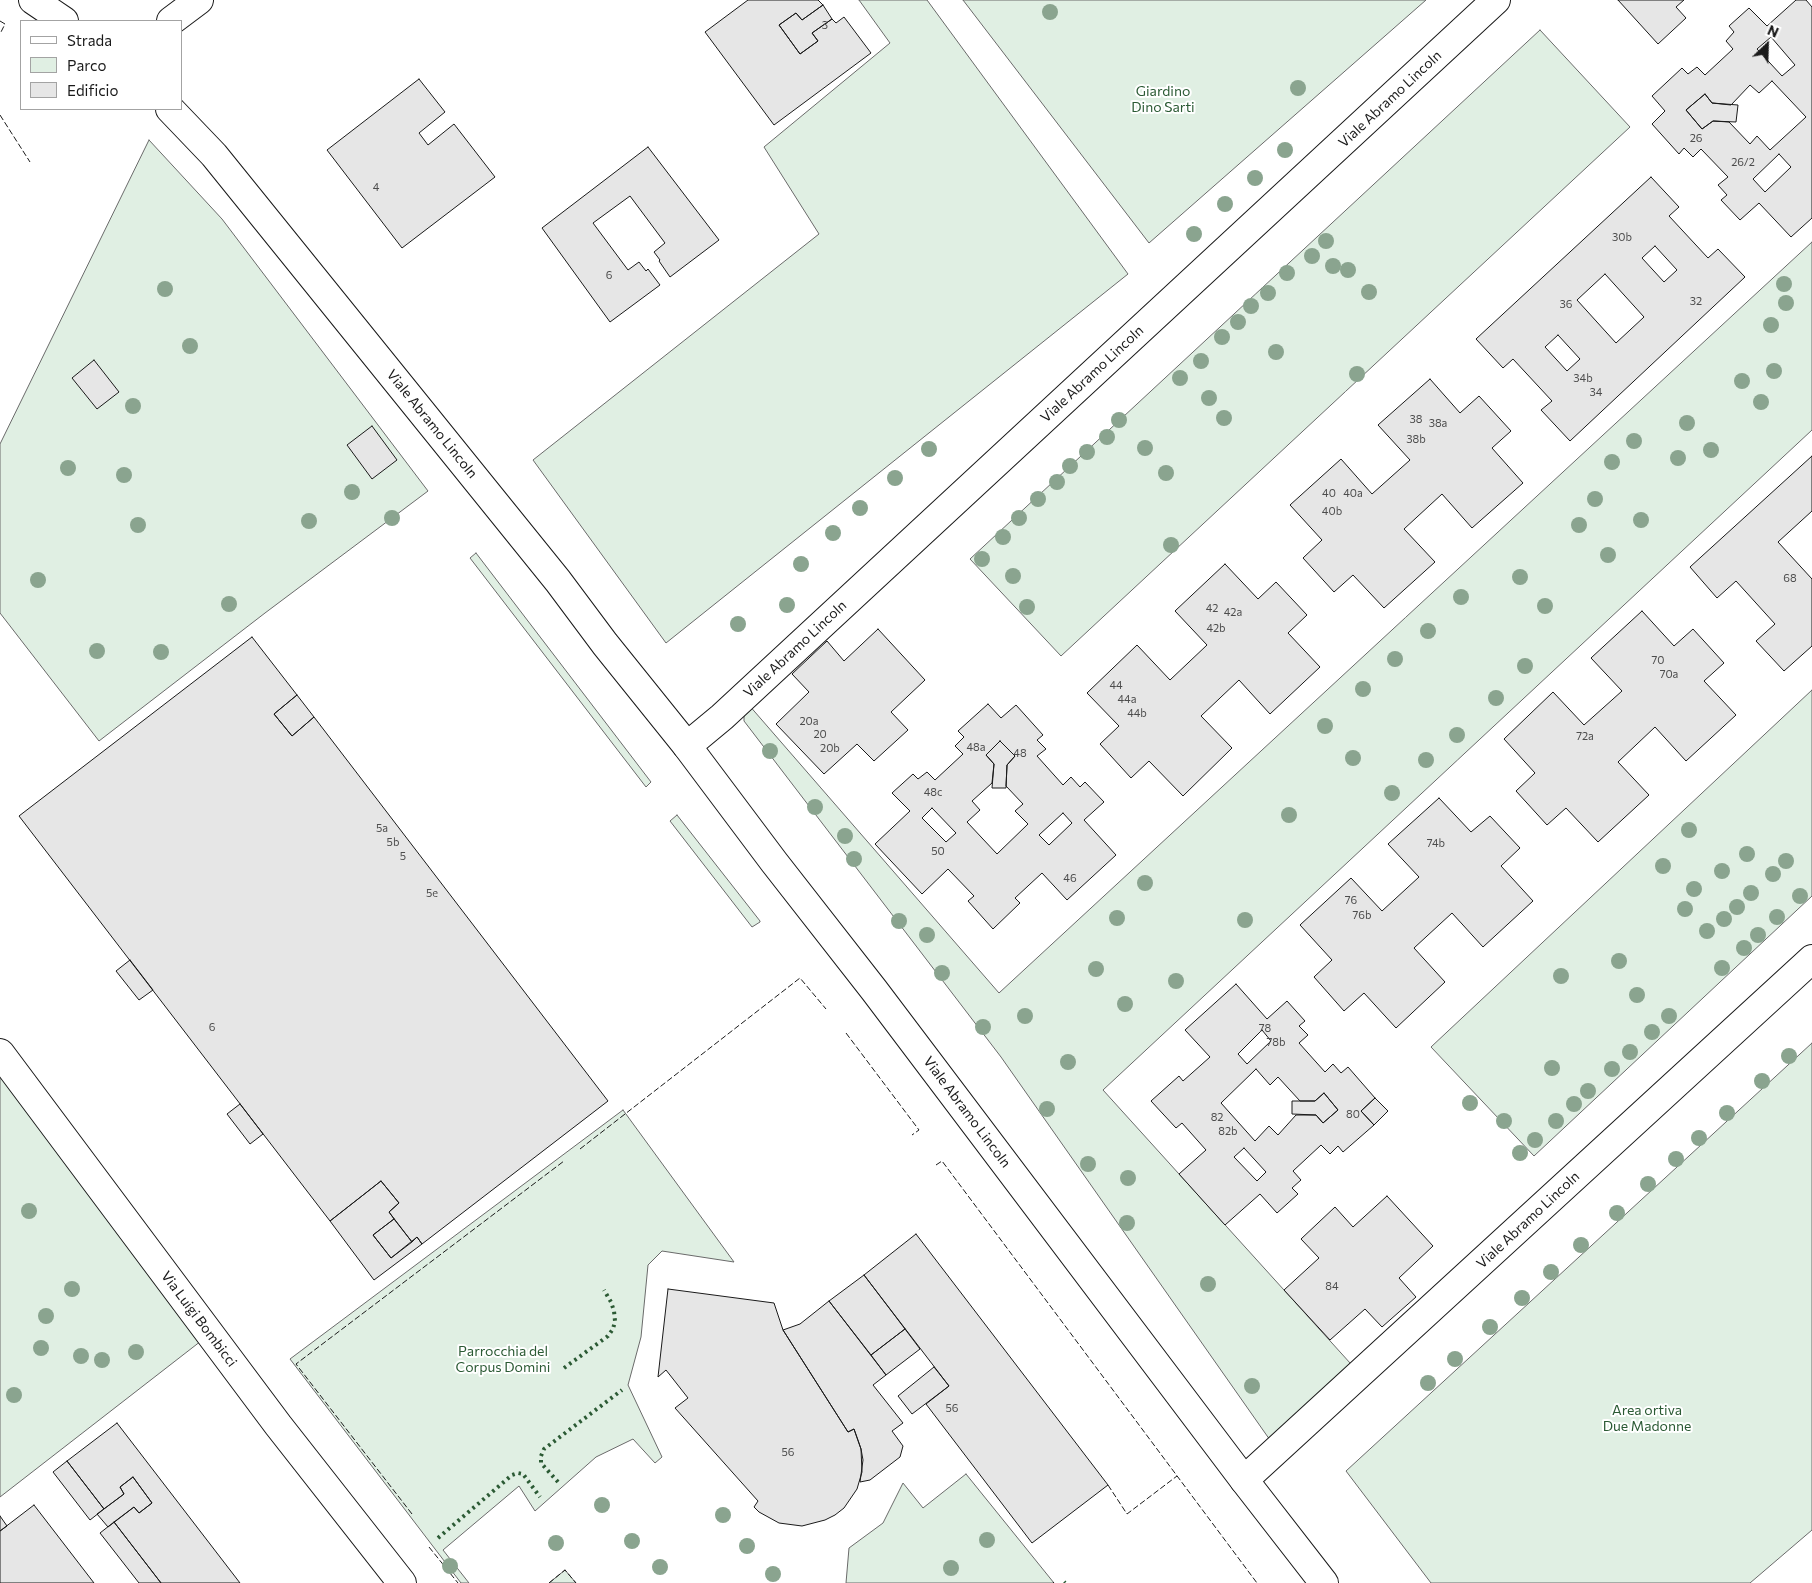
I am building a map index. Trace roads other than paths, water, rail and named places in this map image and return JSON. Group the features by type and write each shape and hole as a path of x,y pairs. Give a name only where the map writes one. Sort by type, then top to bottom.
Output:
{"street":[{"path":"33,0 63,20"},
{"path":"172,20 199,0"},
{"name":"Viale Abramo Lincoln","path":"687,746 729,710 1496,0"},
{"name":"Viale Abramo Lincoln","path":"171,110 214,155 558,580 874,990 1324,1583"},
{"name":"Viale Abramo Lincoln","path":"1244,1480 1812,959"},
{"name":"Via Luigi Bombicci","path":"0,1052 278,1425 402,1583"}],"park label":[{"name":"Giardino Dino Sarti","path":"1163,99"},
{"name":"Parrocchia del Corpus Domini","path":"503,1359"},
{"name":"Area ortiva Due Madonne","path":"1647,1418"}]}
